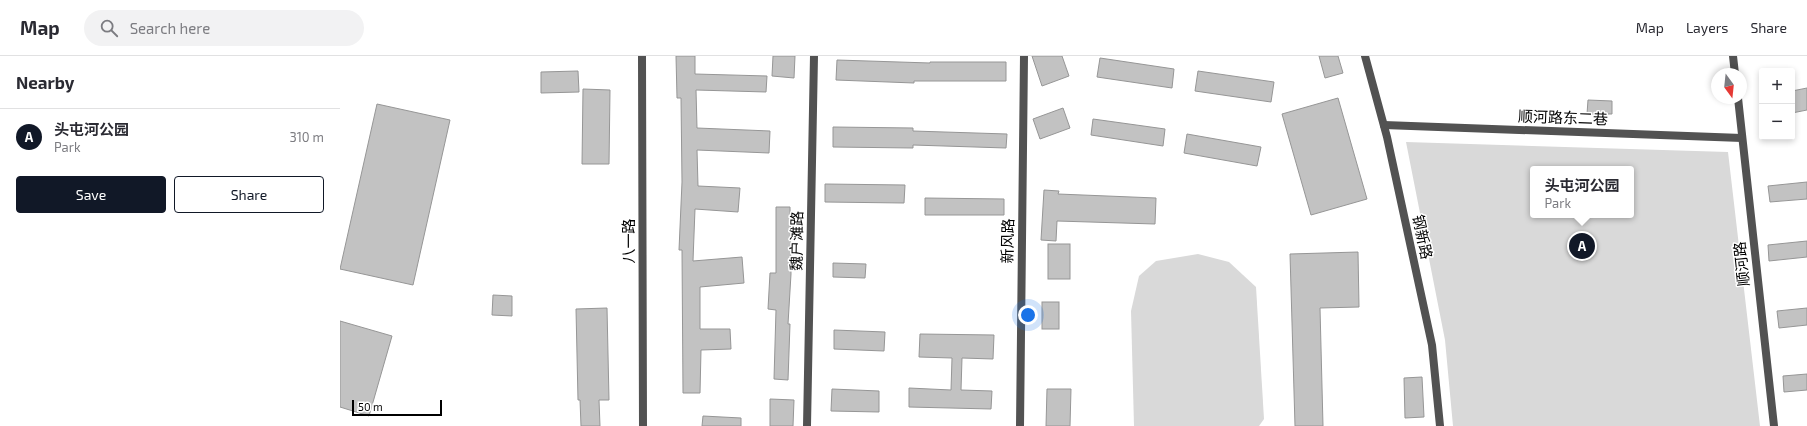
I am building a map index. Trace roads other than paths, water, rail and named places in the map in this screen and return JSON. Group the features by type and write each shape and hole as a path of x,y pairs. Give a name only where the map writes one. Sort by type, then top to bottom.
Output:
{"street":[{"name":"八一路","path":"642,56 643,426"},
{"name":"魏户滩路","path":"807,426 814,56"},
{"name":"新风路","path":"1020,426 1024,56"},
{"name":"钢新路","path":"1365,56 1384,125 1432,345 1440,426"},
{"path":"1733,56 1734,68"},
{"name":"顺河路","path":"1739,104 1774,426"},
{"name":"顺河路东二巷","path":"1384,125 1742,138"}],"place":[{"name":"头屯河公园","path":"1582,246"}]}
